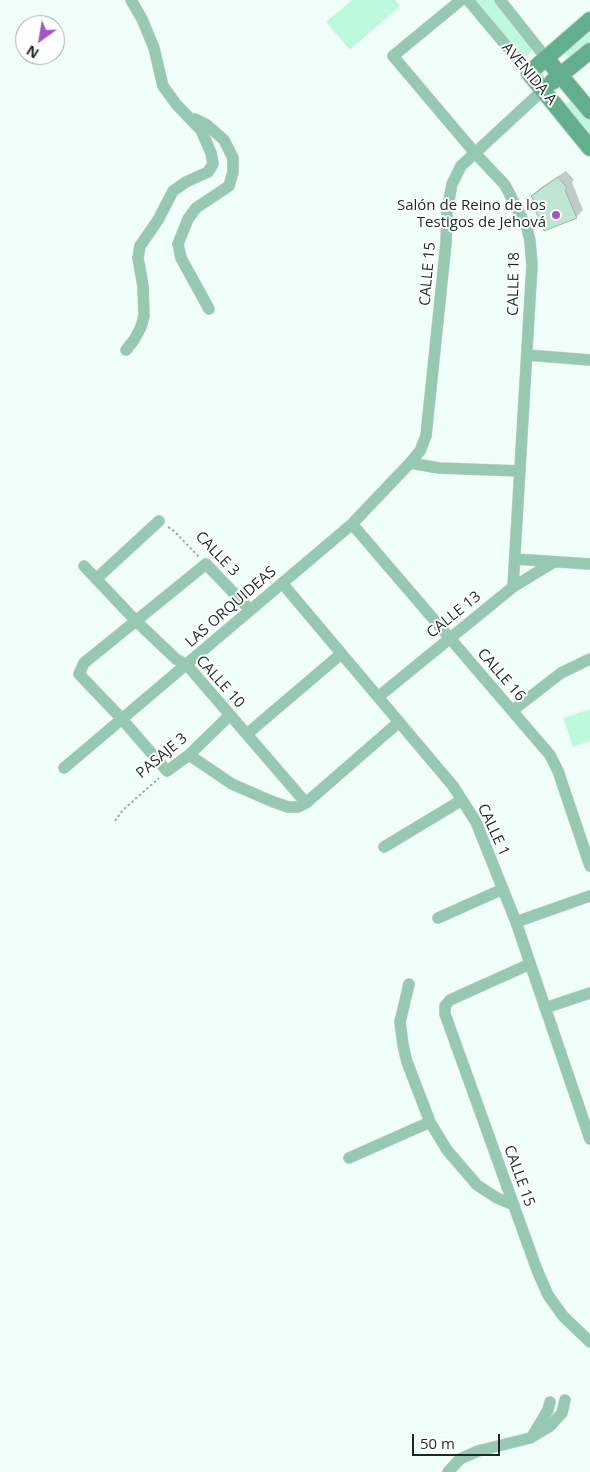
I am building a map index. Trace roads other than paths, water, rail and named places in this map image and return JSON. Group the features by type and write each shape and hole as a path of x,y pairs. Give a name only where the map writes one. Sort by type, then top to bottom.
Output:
{"main road":[{"path":"528,73 590,20"},
{"path":"543,90 590,51"},
{"name":"AVENIDA A","path":"546,58 590,111"},
{"name":"AVENIDA A","path":"528,73 590,148"}],"street":[{"path":"126,350 141,327 144,316 143,286 138,258 140,246 158,220 173,191 186,182 208,172 213,164 211,153 201,130 163,86 154,48 142,19 131,0"},
{"name":"CALLE 18","path":"461,0 393,56 475,153 505,185 527,228 532,265 513,587"},
{"name":"AVENIDA A","path":"468,0 528,73"},
{"name":"AVENIDA A","path":"500,0 546,58"},
{"name":"CALLE 15","path":"410,463 420,451 426,436 446,243 447,211 452,184 460,166 543,90"},
{"path":"189,116 207,125 224,140 233,158 233,172 229,186 196,208 188,219 178,244 181,258 209,309"},
{"path":"527,356 590,360"},
{"path":"410,463 439,468 520,471"},
{"name":"LAS ORQUIDEAS","path":"64,768 352,524 410,463"},
{"path":"96,579 159,521"},
{"name":"CALLE 16","path":"352,524 550,755 558,771 590,866"},
{"path":"515,560 590,564"},
{"name":"CALLE 13","path":"378,697 513,587 554,562"},
{"name":"CALLE 3","path":"136,621 206,564 250,610"},
{"name":"CALLE 10","path":"84,566 136,621 176,659 186,665 306,803"},
{"name":"CALLE 1","path":"282,583 453,786 476,822 516,922 590,1139"},
{"path":"121,718 80,674 84,663 136,621"},
{"path":"246,734 341,654"},
{"path":"512,711 561,673 590,658"},
{"name":"PASAJE 3","path":"121,718 167,771 189,755 230,715"},
{"path":"189,755 232,784 271,802 288,807 298,807 306,803 399,722"},
{"path":"384,848 462,800"},
{"path":"438,918 503,889"},
{"path":"516,922 590,896"},
{"name":"CALLE 15","path":"530,964 450,1000 446,1006 445,1014 548,1295 563,1316 590,1342"},
{"path":"410,984 400,1022 402,1044 430,1122 447,1150 477,1185 497,1198 514,1205"},
{"path":"545,1008 590,993"},
{"path":"349,1158 430,1122"},
{"path":"448,1472 460,1459 478,1451 530,1438 550,1426 562,1414 565,1400"},
{"path":"530,1438 548,1410 550,1402"}],"place":[{"name":"Salón de Reino de los Testigos de Jehová","path":"556,215"}]}
